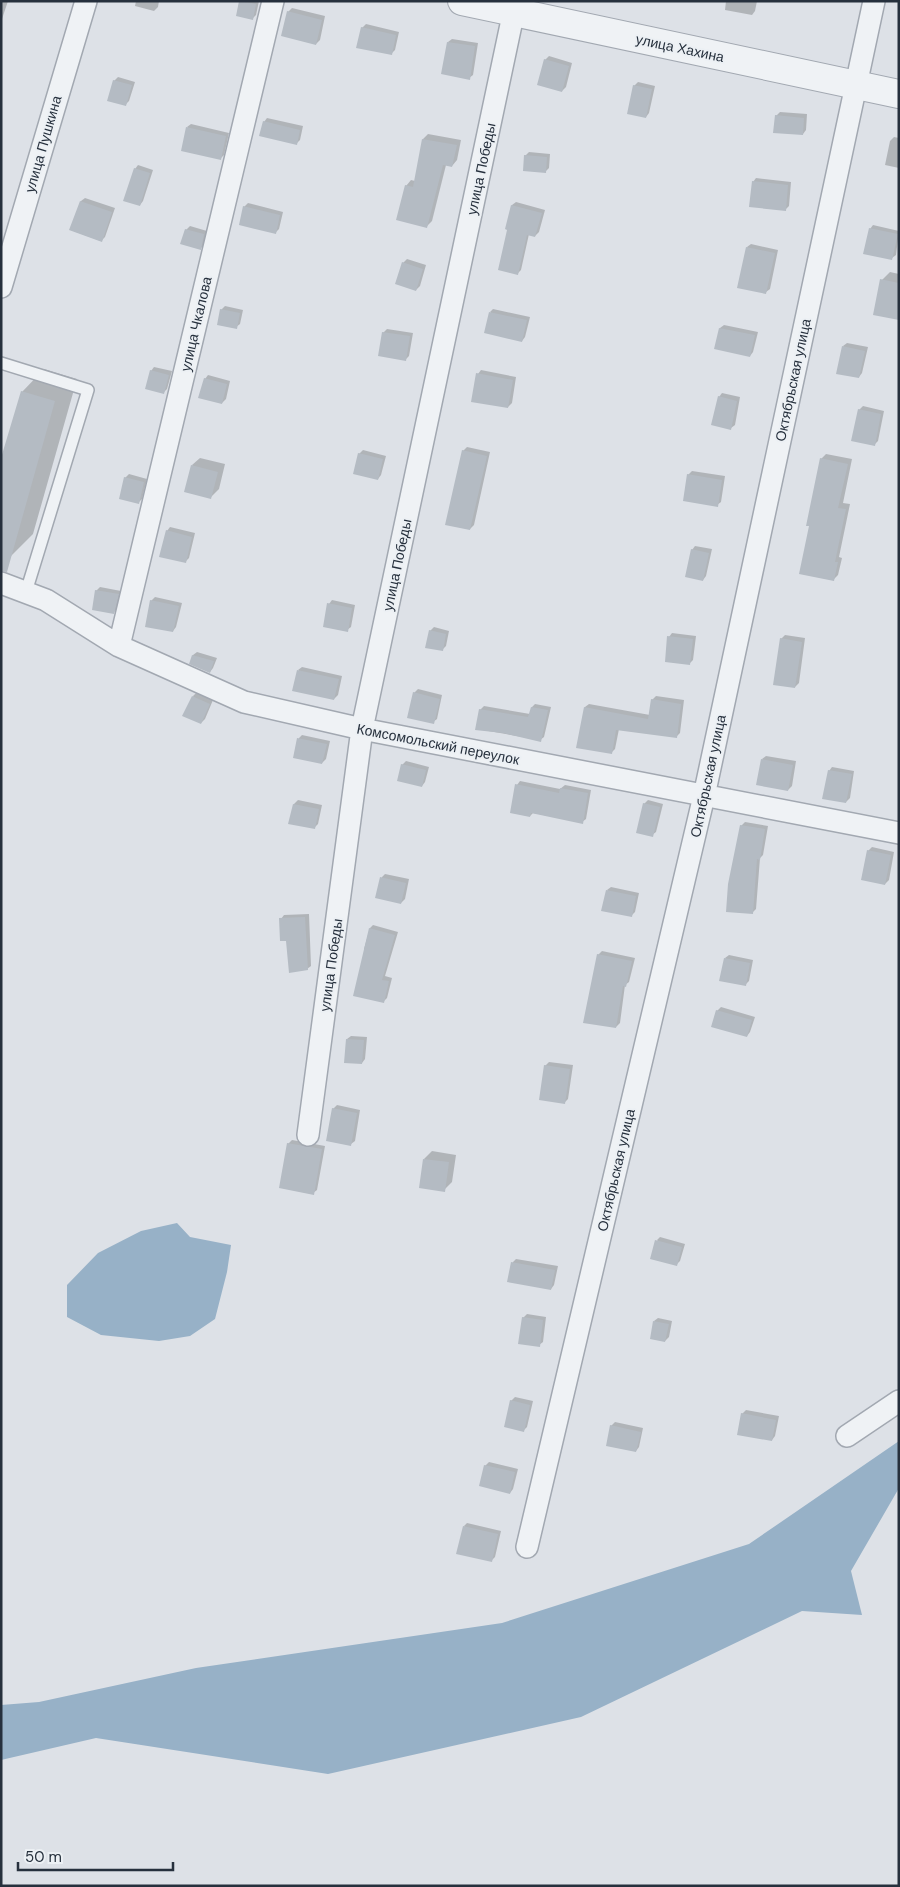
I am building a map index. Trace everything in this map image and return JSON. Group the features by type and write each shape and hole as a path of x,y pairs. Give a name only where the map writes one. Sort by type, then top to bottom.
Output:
{"street":[{"name":"улица Пушкина","path":"1,287 86,1"},
{"name":"улица Чкалова","path":"119,646 273,1"},
{"name":"улица Хахина","path":"462,1 515,7 899,94"},
{"name":"Октябрьская улица","path":"527,1547 704,796 874,1"},
{"name":"улица Победы","path":"308,1135 362,729 515,7"},
{"name":"Комсомольский переулок","path":"1,583 46,600 119,646 244,702 362,729 899,834"},
{"path":"846,1436 899,1401"}],"lane":[{"path":"1,363 88,390 26,592"}],"water":[{"path":"177,1223 190,1237 231,1245 227,1272 215,1319 190,1336 159,1341 101,1335 67,1317 67,1285 98,1253 141,1231"},
{"path":"899,1441 899,1488 851,1571 862,1615 802,1611 581,1717 328,1774 96,1738 1,1760 1,1705 39,1702 196,1668 502,1623 749,1544"}],"building":[{"path":"239,1 256,4 253,20 236,16"},
{"path":"287,11 322,20 316,45 281,36"},
{"path":"361,27 396,35 392,55 356,48"},
{"path":"447,42 475,46 470,80 441,74"},
{"path":"544,59 569,66 562,92 537,85"},
{"path":"113,80 132,85 126,106 107,101"},
{"path":"633,85 652,89 646,118 627,114"},
{"path":"775,115 804,118 803,135 773,133"},
{"path":"263,121 300,130 297,145 259,136"},
{"path":"186,127 226,136 221,160 181,151"},
{"path":"422,139 457,145 452,167 443,165 427,228 396,220 405,185 413,187"},
{"path":"524,155 547,157 546,173 523,171"},
{"path":"134,168 150,173 140,206 123,201"},
{"path":"752,181 788,185 786,211 749,207"},
{"path":"80,201 112,212 102,242 69,230"},
{"path":"511,205 542,213 535,237 527,235 518,275 498,270"},
{"path":"243,206 280,215 276,234 239,225"},
{"path":"869,228 898,234 892,260 863,254"},
{"path":"185,229 204,234 201,250 180,244"},
{"path":"746,247 775,253 766,294 737,288"},
{"path":"402,262 423,269 416,291 395,284"},
{"path":"880,279 899,283 899,320 873,315"},
{"path":"220,309 240,313 237,329 217,325"},
{"path":"489,312 527,320 522,342 484,333"},
{"path":"719,328 755,335 750,357 714,349"},
{"path":"382,332 410,336 406,361 378,356"},
{"path":"842,346 865,351 859,378 836,374"},
{"path":"150,370 169,375 164,394 145,389"},
{"path":"476,373 513,380 508,408 471,402"},
{"path":"204,378 227,384 222,404 198,398"},
{"path":"21,391 55,401 7,572 1,571 1,458"},
{"path":"718,396 737,401 731,430 711,425"},
{"path":"858,409 881,414 875,446 851,441"},
{"path":"462,450 487,456 470,530 445,525"},
{"path":"358,453 383,459 378,480 353,474"},
{"path":"820,458 848,464 838,508 846,509 835,562 838,562 834,581 799,574 809,526 806,526"},
{"path":"191,465 218,472 211,499 184,492"},
{"path":"687,474 722,480 718,507 683,501"},
{"path":"124,477 144,482 139,504 119,499"},
{"path":"166,530 192,537 186,563 159,557"},
{"path":"691,549 709,553 703,581 685,577"},
{"path":"95,590 119,594 114,614 92,610"},
{"path":"150,600 179,606 173,632 145,627"},
{"path":"327,603 352,608 348,632 323,627"},
{"path":"429,630 446,634 443,651 425,648"},
{"path":"667,636 693,639 690,665 665,662"},
{"path":"780,638 802,642 795,688 773,685"},
{"path":"192,655 214,661 210,673 189,664"},
{"path":"297,670 339,679 334,700 292,691"},
{"path":"413,692 440,699 434,724 407,718"},
{"path":"192,696 210,704 201,724 182,716"},
{"path":"651,699 681,704 677,738 616,730 612,754 576,748 584,707 648,719"},
{"path":"531,707 548,710 541,742 503,733 475,730 479,709 528,717"},
{"path":"297,738 327,744 322,764 293,758"},
{"path":"761,759 793,765 788,791 756,785"},
{"path":"401,764 426,770 422,787 397,781"},
{"path":"828,770 852,774 846,803 822,799"},
{"path":"515,784 559,793 560,788 588,793 583,824 531,813 530,817 510,813"},
{"path":"643,803 660,807 653,837 636,833"},
{"path":"293,804 319,809 315,829 288,824"},
{"path":"740,825 765,829 760,860 757,859 753,914 726,912 728,884"},
{"path":"867,850 891,855 885,885 861,880"},
{"path":"380,877 406,883 401,904 375,898"},
{"path":"606,890 636,896 632,917 601,911"},
{"path":"305,917 308,970 289,973 286,941 280,941 279,918"},
{"path":"369,928 395,935 382,980 389,981 384,1003 353,996"},
{"path":"597,954 632,961 626,987 623,986 616,1028 583,1023"},
{"path":"724,958 750,963 746,986 719,981"},
{"path":"716,1010 752,1020 747,1037 711,1027"},
{"path":"346,1039 364,1040 362,1064 344,1063"},
{"path":"544,1065 570,1069 565,1104 539,1100"},
{"path":"332,1108 357,1113 351,1146 326,1141"},
{"path":"287,1143 322,1149 314,1195 279,1188"},
{"path":"423,1159 449,1162 445,1192 419,1188"},
{"path":"655,1240 682,1247 677,1266 650,1259"},
{"path":"511,1262 555,1270 551,1290 507,1282"},
{"path":"522,1317 543,1320 540,1347 518,1344"},
{"path":"653,1321 669,1324 665,1342 650,1339"},
{"path":"510,1400 530,1405 524,1432 504,1427"},
{"path":"741,1413 776,1420 772,1441 737,1435"},
{"path":"610,1425 641,1432 636,1452 606,1446"},
{"path":"484,1465 515,1472 510,1494 479,1486"},
{"path":"463,1526 498,1534 492,1562 456,1554"}]}
